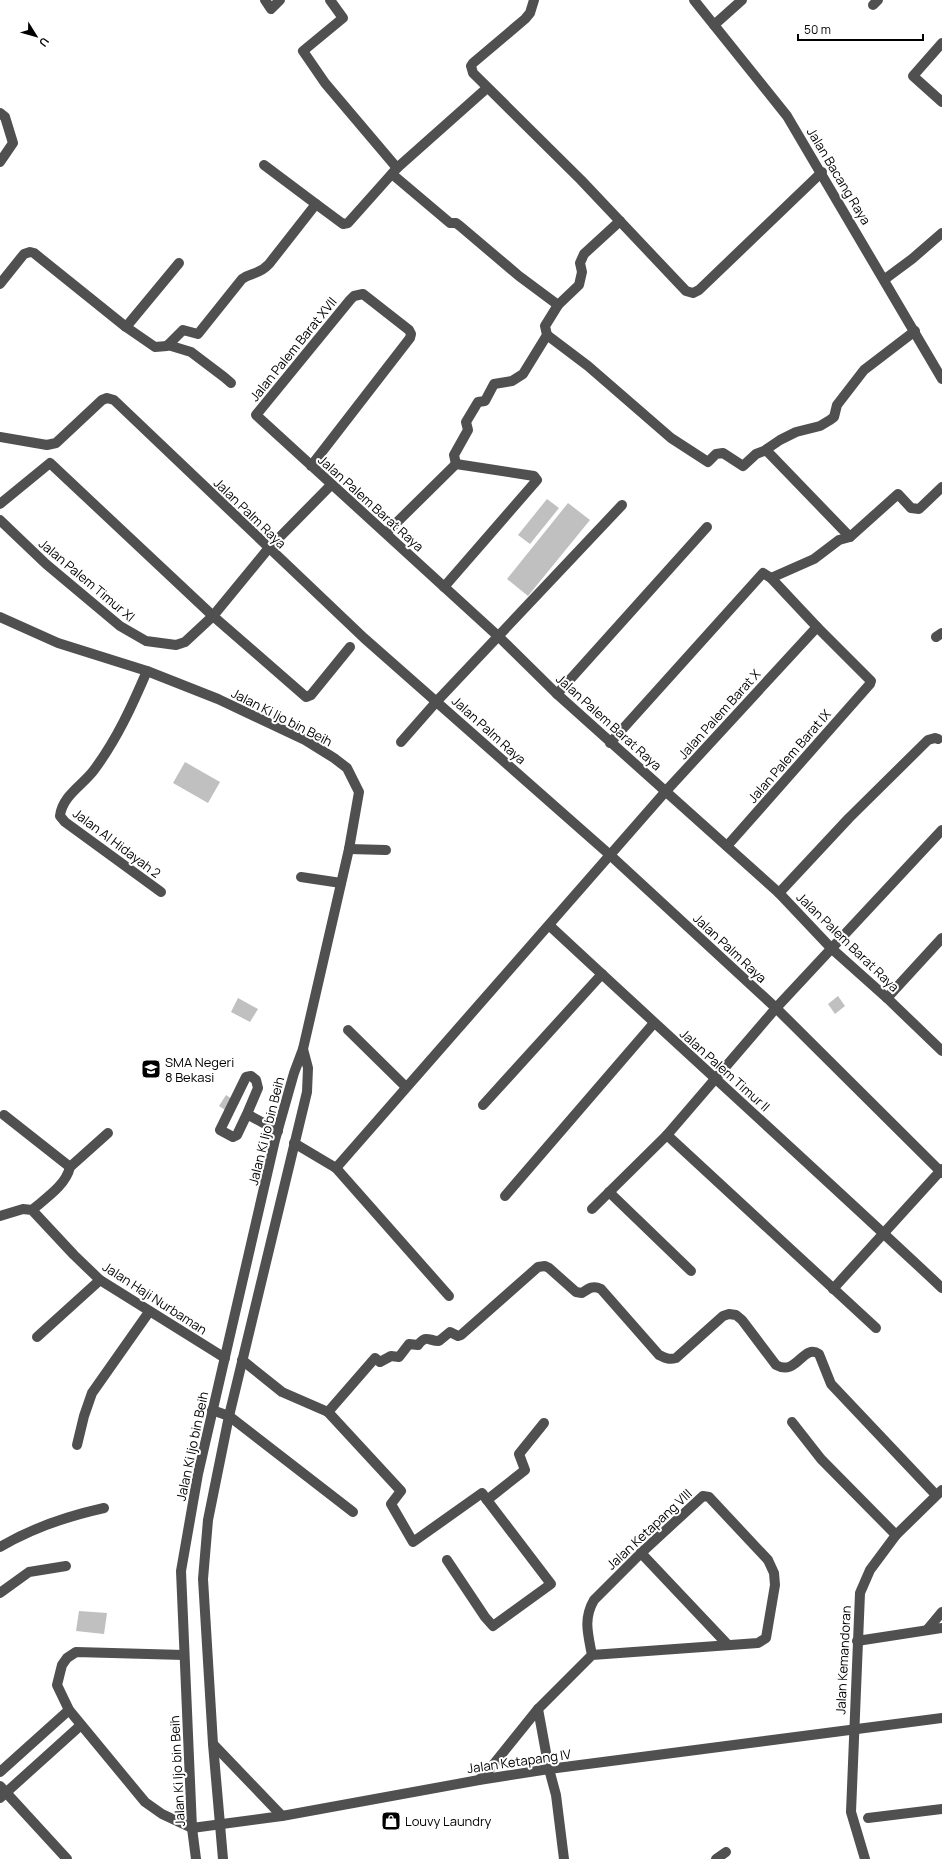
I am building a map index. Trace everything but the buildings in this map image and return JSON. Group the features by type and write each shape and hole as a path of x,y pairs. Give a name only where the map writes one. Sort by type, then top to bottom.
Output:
{"street":[{"path":"265,0 271,9 280,0"},
{"path":"330,0 343,18 303,51 325,83 394,171 450,223 456,223 519,276 558,305"},
{"path":"534,0 530,13 525,19 473,63 471,66 473,73 620,221 686,291 696,292 822,172"},
{"name":"Jalan Bacang Raya","path":"694,0 787,116 822,172 942,379"},
{"path":"714,25 742,0"},
{"path":"942,43 912,76 942,102"},
{"path":"264,165 316,204 346,224 394,171 487,88"},
{"path":"0,113 5,117 13,143 0,162"},
{"path":"168,345 181,331 186,330 195,334 201,332 242,279 262,272 316,204"},
{"path":"620,221 584,254 580,263 582,272 579,285 558,305 545,326 547,335 588,366 671,438 708,462 716,454 723,453 742,466 756,454 766,450 796,432 820,426 830,420 834,417 837,405 864,370 915,332"},
{"path":"885,279 912,259 942,233"},
{"path":"0,284 24,254 30,252 34,253 126,327 155,347 168,345 191,352 231,383"},
{"path":"126,327 179,263"},
{"name":"Jalan Palem Barat XVII","path":"256,415 354,296 359,294 366,296 409,330 411,334 410,338 310,466"},
{"path":"456,464 454,455 468,430 466,422 478,402 485,400 494,384 497,382 512,381 523,374 547,335"},
{"name":"Jalan Palm Raya","path":"0,437 47,445 56,443 102,400 107,398 114,400 364,638 610,855 776,1008 941,1171"},
{"name":"Jalan Palem Barat Raya","path":"256,415 310,466 386,533 499,637 610,743 666,791 779,893 831,948 887,998 942,1052"},
{"path":"766,450 850,536"},
{"path":"0,504 50,463 214,616 306,697 312,695 350,647"},
{"path":"386,533 456,464"},
{"path":"444,587 537,480 534,476 456,464"},
{"name":"Jalan Palem Timur XI","path":"0,520 46,564 120,626 146,641 176,645 185,642 214,616 268,548 331,485"},
{"path":"771,578 814,558 839,540 850,536 898,494 911,508 919,509 942,487"},
{"path":"401,742 437,701 622,505"},
{"path":"557,694 708,527"},
{"path":"610,743 764,573 771,578 817,627"},
{"name":"Jalan Ki Ijo bin Beih","path":"0,617 58,643 147,671 218,699 292,734 334,758 347,768 359,792 349,849 303,1049 278,1131 212,1410 198,1474 181,1571 192,1828 196,1859"},
{"name":"Jalan Palem Barat IX","path":"727,846 870,684 871,681 869,677 817,627"},
{"name":"Jalan Palem Barat X","path":"336,1168 406,1087 550,926 666,791 817,627"},
{"name":"Jalan Al Hidayah 2","path":"147,671 128,715 112,743 93,771 70,796 61,809 60,816 65,822 162,892"},
{"path":"779,893 848,818 928,740 935,738 938,739"},
{"path":"592,1209 666,1135 776,1008 942,830"},
{"path":"349,849 386,850"},
{"path":"301,877 341,883"},
{"name":"Jalan Palem Timur II","path":"550,926 942,1288"},
{"path":"887,998 942,938"},
{"path":"483,1105 602,974"},
{"path":"505,1196 654,1023"},
{"path":"348,1030 406,1087"},
{"name":"Jalan Ki Ijo bin Beih","path":"223,1859 213,1744 203,1579 208,1520 229,1416 307,1092 308,1068 303,1049"},
{"path":"251,1076 256,1080 258,1088 247,1114 237,1135 233,1137 220,1130 246,1077 251,1076"},
{"path":"247,1114 278,1131"},
{"path":"4,1115 70,1167"},
{"path":"0,1216 18,1210 32,1210 62,1183 68,1175 70,1167 108,1133"},
{"path":"666,1135 876,1328"},
{"path":"294,1143 336,1168 450,1296"},
{"path":"833,1289 941,1171"},
{"path":"609,1192 691,1271"},
{"name":"Jalan Haji Nurbaman","path":"32,1210 74,1255 100,1280 149,1312 225,1358"},
{"path":"328,1412 375,1358 380,1362 391,1356 399,1357 409,1344 418,1345 422,1339 427,1338 439,1341 450,1332 458,1336 461,1335 538,1267 545,1266 576,1292 582,1293 592,1287 601,1289 659,1355 670,1360 676,1358 723,1316 729,1314 736,1315 742,1320 776,1365 782,1368 788,1368 809,1352 816,1352 819,1354 831,1384 939,1493"},
{"path":"37,1337 100,1280"},
{"path":"77,1445 84,1416 92,1393 149,1312"},
{"path":"242,1360 282,1392 328,1412 401,1491 391,1504 413,1542 482,1493 551,1584 493,1626 485,1617 447,1560"},
{"path":"212,1410 229,1416 352,1512"},
{"path":"792,1422 821,1459 896,1535"},
{"path":"487,1500 525,1470 519,1454 544,1423"},
{"name":"Jalan Kemandoran","path":"865,1859 851,1812 853,1731 860,1593 870,1570 896,1535 939,1493"},
{"name":"Jalan Ketapang VIII","path":"703,1496 709,1497 768,1560 774,1572 775,1585 766,1638 758,1643 592,1655 586,1621 589,1609 594,1600 641,1553 703,1496"},
{"path":"0,1547 21,1534 86,1512 104,1508"},
{"path":"641,1553 728,1645"},
{"path":"0,1593 29,1572 66,1566"},
{"path":"927,1630 942,1612"},
{"path":"857,1640 942,1628"},
{"path":"184,1655 76,1652 67,1658 62,1665 58,1685 69,1710 145,1802 162,1814 192,1828"},
{"path":"479,1780 489,1770 538,1709 592,1655"},
{"path":"538,1709 549,1769 556,1795 564,1859"},
{"path":"0,1772 69,1710"},
{"name":"Jalan Ketapang IV","path":"192,1828 282,1816 479,1780 549,1769 853,1731 942,1718"},
{"path":"67,1859 2,1792 81,1725"},
{"path":"213,1744 282,1816"},
{"path":"868,1818 942,1809"},
{"path":"716,1859 726,1852"}],"place":[{"name":"SMA Negeri 8 Bekasi","path":"151,1069"},
{"name":"Louvy Laundry","path":"391,1821"}]}
